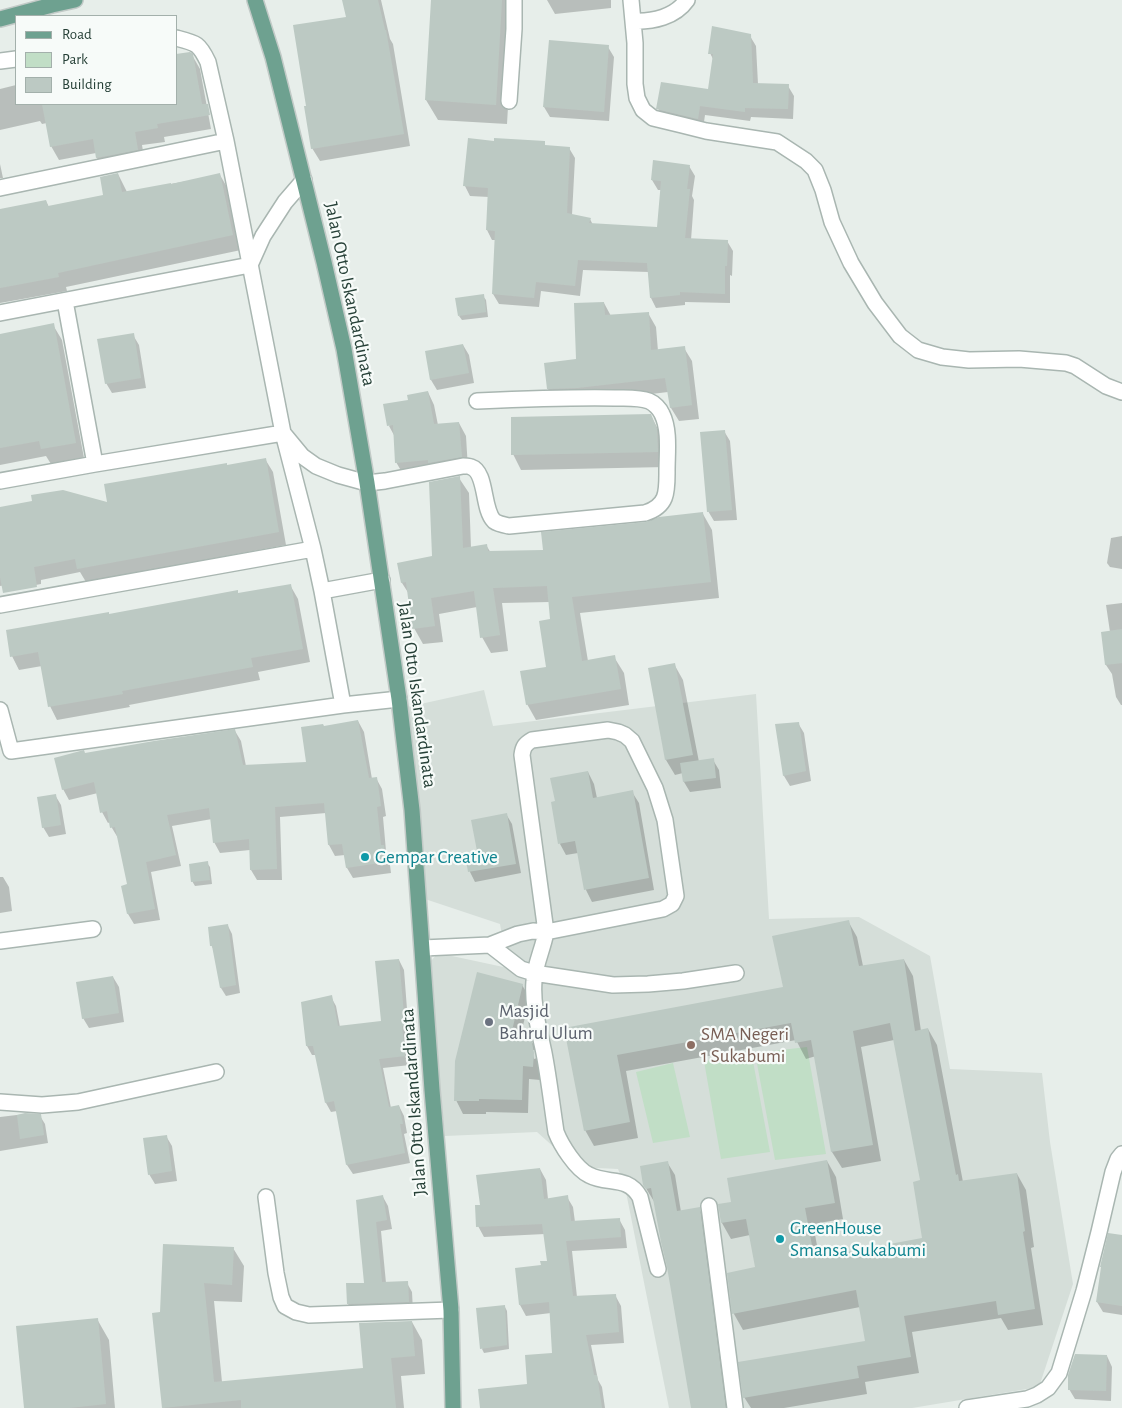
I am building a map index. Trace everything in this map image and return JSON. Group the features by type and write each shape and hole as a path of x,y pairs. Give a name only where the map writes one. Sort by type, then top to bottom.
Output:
{"main road":[{"path":"0,19 44,6 75,0"},
{"name":"Jalan Otto Iskandardinata","path":"255,0 273,57 344,349 367,483 399,699 412,810 423,948 432,1090 450,1310 453,1408"}],"street":[{"path":"509,101 514,0"},
{"path":"631,0 635,84 637,98 643,110 653,118 706,131 777,142 806,161 815,170 832,222 850,263 880,310 900,336 918,350 942,357 969,360 1019,359 1066,363 1075,366 1106,386 1122,392"},
{"path":"633,21 656,20 681,8 687,0"},
{"path":"178,39 194,43 202,50 208,62 226,141 283,433 322,591 343,705"},
{"path":"0,61 15,59"},
{"path":"0,188 226,141"},
{"path":"250,265 263,236 285,202 304,180"},
{"path":"0,313 250,265"},
{"path":"65,300 95,464"},
{"path":"283,433 302,456 316,466 338,475 367,483 471,466 480,476 489,513 494,521 502,525 509,526 645,513 654,511 663,502 667,488 666,431 662,413 649,401 583,397 477,401"},
{"path":"0,481 283,433"},
{"path":"0,605 313,549"},
{"path":"322,591 382,580"},
{"path":"0,710 5,751 399,699"},
{"path":"423,948 490,945 518,934 533,931 546,932 663,909 672,904 676,896 665,820 655,788 632,740 618,732 608,730 532,740 523,749 522,755 546,932 534,973 533,992 556,1132 560,1142 572,1160 587,1175 628,1184 635,1188 640,1197 658,1269"},
{"path":"0,941 93,929"},
{"path":"490,945 521,968 534,973 613,985 683,981 736,973"},
{"path":"0,1102 42,1105 78,1102 216,1072"},
{"path":"972,1408 1027,1399 1037,1395 1048,1388 1059,1373 1084,1291 1113,1172 1122,1154"},
{"path":"266,1198 276,1273 285,1306 296,1312 309,1315 450,1310"},
{"path":"709,1206 735,1408"}],"shaded area":[{"name":"SMA Negeri 1 Sukabumi","path":"484,690 493,726 756,694 769,919 859,917 930,956 950,1069 1042,1073 1050,1142 1073,1284 1039,1387 912,1408 669,1408 625,1187 618,1169 576,1167 537,1132 445,1136 433,1020 431,961 438,953 508,968 500,924 425,899 407,707"}],"green space":[{"path":"807,1047 826,1154 775,1160 755,1053"},
{"path":"752,1056 770,1152 721,1159 704,1061"},
{"path":"673,1063 690,1137 653,1143 636,1072"}],"building":[{"path":"342,0 378,0 386,30 404,134 311,149 293,25 346,17"},
{"path":"431,0 502,0 496,105 425,100"},
{"path":"712,26 751,34 753,83 789,84 788,109 745,108 745,112 700,106 698,119 656,109 661,82 708,89 713,54 708,54"},
{"path":"549,40 609,45 604,112 543,107"},
{"path":"190,52 193,54 202,104 208,104 210,115 157,124 158,128 135,132 138,150 96,158 93,139 50,147 42,105 178,105 178,54"},
{"path":"468,138 494,141 494,138 545,141 545,145 570,147 567,213 591,218 589,223 657,227 661,181 651,180 653,160 690,165 687,189 690,189 685,238 728,240 727,266 725,266 725,294 680,292 680,295 650,298 647,263 578,260 575,286 536,282 534,298 492,294 495,231 486,230 488,188 463,186"},
{"path":"118,173 122,192 220,173 233,235 58,273 59,277 0,288 0,209 46,200 48,206 103,195 100,177"},
{"path":"484,294 486,312 458,316 455,298"},
{"path":"604,302 605,315 649,312 651,350 685,346 692,405 670,408 665,378 577,388 547,389 544,363 576,359 574,303"},
{"path":"54,323 76,443 41,449 39,441 0,448 0,334"},
{"path":"134,333 141,378 105,384 97,339"},
{"path":"463,344 469,373 430,380 425,351"},
{"path":"428,391 434,424 459,422 462,457 428,463 428,460 395,463 393,425 387,426 383,404 408,400 407,395"},
{"path":"651,414 657,429 658,452 511,455 511,417"},
{"path":"725,430 732,510 707,512 700,432"},
{"path":"266,458 279,532 77,569 75,559 34,567 37,587 3,593 0,577 0,507 32,501 31,495 63,490 107,502 104,484"},
{"path":"460,476 463,548 487,544 488,551 543,550 541,532 646,522 659,517 703,512 711,582 572,597 582,661 615,655 621,689 526,705 520,671 546,667 539,621 550,619 547,586 493,588 500,635 480,638 474,591 431,598 435,626 412,629 406,582 401,583 397,563 432,556 429,482"},
{"path":"291,584 303,649 251,658 253,667 122,691 123,694 48,707 38,652 10,657 6,630 109,612 109,614 238,590 238,593"},
{"path":"1122,629 1122,663 1105,665 1101,632"},
{"path":"675,663 693,755 665,760 648,668"},
{"path":"358,720 369,778 377,777 381,806 377,807 381,845 384,845 386,862 346,868 342,844 328,845 324,803 275,807 277,869 250,870 249,839 213,843 209,808 167,815 176,855 146,862 155,909 127,914 121,886 127,884 115,827 110,828 107,811 100,813 94,782 62,790 54,758 84,750 85,753 235,729 243,765 306,762 301,727 323,724 324,726"},
{"path":"799,722 806,771 783,776 775,724"},
{"path":"714,758 716,778 683,782 680,763"},
{"path":"588,771 593,798 633,790 649,878 584,890 575,841 558,844 551,802 555,801 550,778"},
{"path":"56,794 61,825 42,828 37,797"},
{"path":"507,813 516,864 468,872 465,854 477,851 471,820"},
{"path":"208,861 210,880 191,882 189,864"},
{"path":"849,920 859,966 904,959 915,1031 928,1028 956,1175 958,1174 959,1181 1017,1173 1025,1231 1023,1232 1035,1309 998,1315 996,1301 904,1316 911,1357 857,1366 859,1378 743,1398 738,1362 865,1341 856,1290 732,1314 727,1273 755,1267 746,1219 721,1223 718,1204 731,1202 727,1178 827,1160 835,1203 805,1208 814,1256 836,1252 836,1254 922,1238 913,1182 920,1180 890,1023 853,1031 873,1145 831,1152 811,1040 795,1043 791,1023 617,1055 630,1122 584,1131 564,1028 783,987 772,936"},
{"path":"228,924 236,985 220,988 212,946 210,946 208,927"},
{"path":"399,959 405,1026 402,1026 405,1056 379,1059 389,1107 399,1105 403,1124 400,1124 405,1153 346,1165 334,1101 325,1103 313,1046 306,1046 301,1002 332,995 338,1026 381,1021 375,961"},
{"path":"477,972 523,984 511,1035 531,1037 534,1053 533,1067 523,1066 522,1100 479,1099 479,1101 454,1101 455,1061"},
{"path":"113,976 119,1013 82,1019 76,982"},
{"path":"25,1113 41,1114 44,1135 20,1139 17,1115"},
{"path":"167,1135 172,1171 148,1175 143,1138"},
{"path":"668,1161 677,1211 700,1207 726,1408 691,1408 667,1267 651,1188 646,1189 643,1185 640,1166"},
{"path":"540,1168 544,1199 568,1195 571,1221 620,1218 621,1237 566,1241 573,1296 616,1294 619,1332 586,1335 594,1375 597,1375 602,1408 480,1408 478,1389 527,1384 525,1355 552,1353 549,1302 519,1305 515,1268 541,1265 540,1261 547,1261 542,1224 476,1227 475,1205 480,1205 476,1175"},
{"path":"383,1195 387,1220 376,1222 382,1282 408,1281 409,1302 347,1304 346,1283 364,1283 356,1200"},
{"path":"1108,1233 1122,1235 1122,1306 1096,1302 1100,1267"},
{"path":"163,1244 234,1247 232,1285 204,1283 214,1382 363,1368 359,1323 412,1321 415,1356 391,1358 396,1408 241,1408 241,1400 162,1408 152,1313 160,1312"},
{"path":"505,1305 507,1345 480,1349 476,1308"},
{"path":"98,1318 106,1404 69,1408 24,1408 16,1326"},
{"path":"1075,1354 1107,1355 1106,1391 1068,1390 1068,1375"}],"place":[{"name":"Gempar Creative","path":"365,857"},
{"name":"Masjid Bahrul Ulum","path":"489,1022"},
{"name":"SMA Negeri 1 Sukabumi","path":"691,1045"},
{"name":"GreenHouse Smansa Sukabumi","path":"780,1239"}]}
